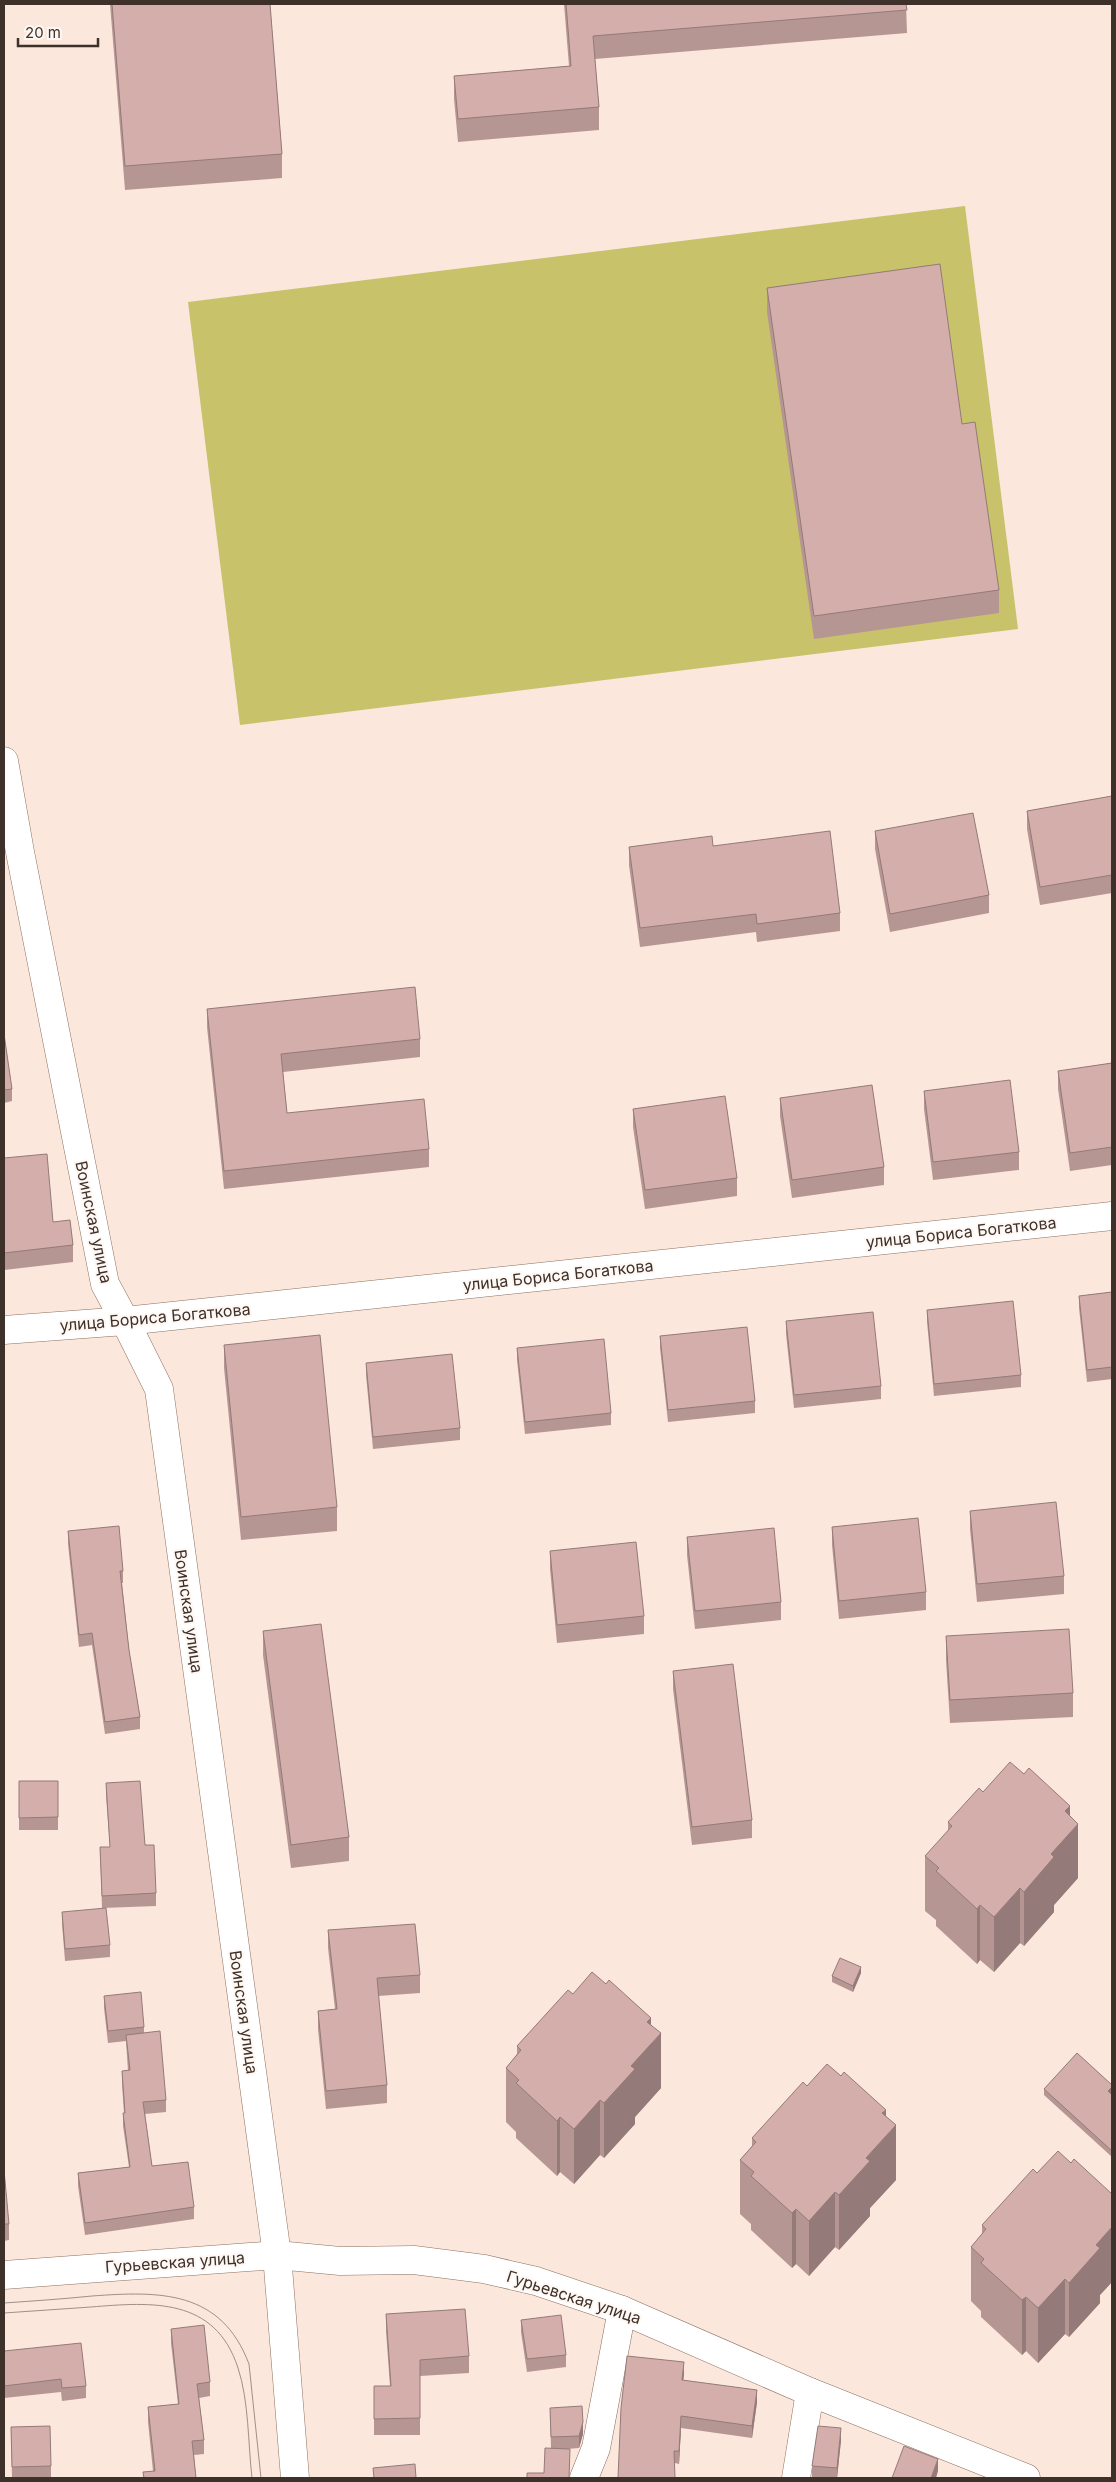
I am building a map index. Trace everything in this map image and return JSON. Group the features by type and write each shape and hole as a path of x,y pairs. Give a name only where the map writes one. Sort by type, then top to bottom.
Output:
{"street":[{"name":"Воинская улица","path":"4,761 20,852 105,1284 160,1389 277,2255 295,2478"},
{"name":"улица Бориса Богаткова","path":"4,1330 125,1321 1112,1216"},
{"name":"Гурьевская улица","path":"4,2275 277,2255 340,2261 414,2260 484,2269 536,2281 622,2310 810,2392 1026,2478"},
{"path":"584,2478 596,2448 622,2310"},
{"path":"796,2478 810,2392"}],"shaded area":[{"path":"965,206 1018,629 240,725 188,302"}],"building":[{"path":"112,4 270,4 282,154 125,166"},
{"path":"566,4 906,4 907,10 593,36 599,107 458,119 454,76 571,66"},
{"path":"940,264 962,424 975,422 999,590 814,616 767,288"},
{"path":"1112,796 1112,875 1040,887 1027,811"},
{"path":"973,813 989,895 890,914 875,831"},
{"path":"830,831 840,913 757,924 756,914 640,928 629,847 712,836 713,846"},
{"path":"415,987 420,1039 281,1054 287,1113 424,1099 429,1149 224,1171 207,1009"},
{"path":"4,1034 12,1089 4,1090"},
{"path":"1112,1063 1112,1147 1070,1153 1058,1071"},
{"path":"1010,1080 1019,1152 933,1162 924,1091"},
{"path":"872,1085 884,1167 792,1180 780,1098"},
{"path":"725,1096 737,1178 645,1190 633,1109"},
{"path":"47,1154 53,1222 70,1220 73,1245 4,1253 4,1158"},
{"path":"1112,1292 1112,1367 1087,1370 1079,1296"},
{"path":"1013,1301 1021,1375 934,1384 927,1310"},
{"path":"873,1312 881,1386 794,1395 786,1321"},
{"path":"747,1327 755,1401 668,1410 660,1336"},
{"path":"320,1335 337,1507 241,1517 224,1345"},
{"path":"604,1339 611,1413 525,1422 517,1348"},
{"path":"452,1354 460,1428 373,1437 366,1363"},
{"path":"1056,1502 1064,1576 977,1584 970,1511"},
{"path":"918,1518 926,1592 839,1601 832,1527"},
{"path":"119,1526 123,1571 120,1571 129,1650 140,1717 105,1722 92,1633 79,1635 68,1531"},
{"path":"774,1528 781,1602 695,1611 687,1537"},
{"path":"636,1542 644,1616 557,1625 550,1551"},
{"path":"321,1624 349,1837 291,1845 263,1631"},
{"path":"1069,1629 1073,1693 950,1700 946,1636"},
{"path":"733,1664 752,1820 692,1827 673,1671"},
{"path":"1010,1762 1024,1774 1029,1768 1070,1806 1065,1811 1078,1824 1051,1854 1054,1857 1024,1892 1020,1888 994,1917 980,1905 977,1909 936,1871 939,1868 925,1856 952,1826 948,1822 979,1788 983,1792"},
{"path":"19,1781 58,1781 58,1817 19,1818"},
{"path":"140,1781 145,1845 154,1845 156,1893 102,1896 100,1847 110,1847 106,1783"},
{"path":"106,1908 110,1945 65,1949 62,1912"},
{"path":"415,1924 420,1975 377,1978 387,2085 326,2091 318,2011 337,2009 328,1930"},
{"path":"840,1958 861,1967 853,1986 832,1976"},
{"path":"592,1972 606,1984 609,1980 651,2018 647,2022 661,2033 631,2066 635,2069 604,2103 600,2100 574,2129 560,2117 557,2121 516,2083 519,2080 506,2068 521,2050 517,2046 568,1990 573,1994"},
{"path":"141,1992 144,2027 108,2031 104,1996"},
{"path":"160,2031 166,2100 143,2102 152,2166 188,2162 194,2207 85,2223 78,2173 130,2167 123,2113 125,2113 122,2071 130,2070 126,2035"},
{"path":"1077,2053 1112,2085 1108,2091 1112,2095 1112,2151 1044,2089"},
{"path":"827,2064 841,2076 844,2072 886,2110 882,2113 896,2125 866,2158 870,2161 839,2195 835,2192 809,2221 796,2209 792,2213 751,2176 754,2172 740,2160 756,2142 752,2138 803,2082 807,2086"},
{"path":"1058,2151 1071,2163 1074,2159 1112,2194 1112,2227 1096,2245 1100,2248 1069,2283 1065,2279 1038,2308 1026,2297 1022,2300 981,2263 984,2259 971,2247 986,2229 982,2225 1033,2169 1037,2173"},
{"path":"4,2170 9,2224 4,2224"},
{"path":"465,2309 469,2356 420,2360 420,2418 374,2419 374,2386 391,2386 386,2314"},
{"path":"561,2315 566,2355 527,2359 521,2320"},
{"path":"204,2325 210,2382 197,2384 204,2440 192,2441 196,2478 144,2478 143,2472 155,2471 148,2407 179,2404 171,2329"},
{"path":"81,2343 86,2386 62,2388 61,2379 4,2386 4,2351"},
{"path":"627,2356 684,2362 682,2380 757,2390 752,2426 681,2416 679,2451 674,2451 675,2478 618,2478 621,2408"},
{"path":"582,2406 583,2422 579,2436 551,2437 550,2408"},
{"path":"50,2426 51,2466 12,2467 11,2427"},
{"path":"818,2426 841,2428 837,2468 812,2466"},
{"path":"904,2446 938,2459 931,2478 892,2478"},
{"path":"545,2448 570,2449 569,2478 527,2478 527,2473 544,2473"},
{"path":"415,2464 416,2478 374,2478 373,2468"}],"tram line":[{"path":"4,2303 117,2294 141,2294 186,2300 205,2309 222,2321 237,2340 249,2364 261,2478"},
{"path":"4,2313 136,2304 158,2305 179,2309 197,2316 214,2328 228,2345 238,2368 246,2408 252,2478"}]}
